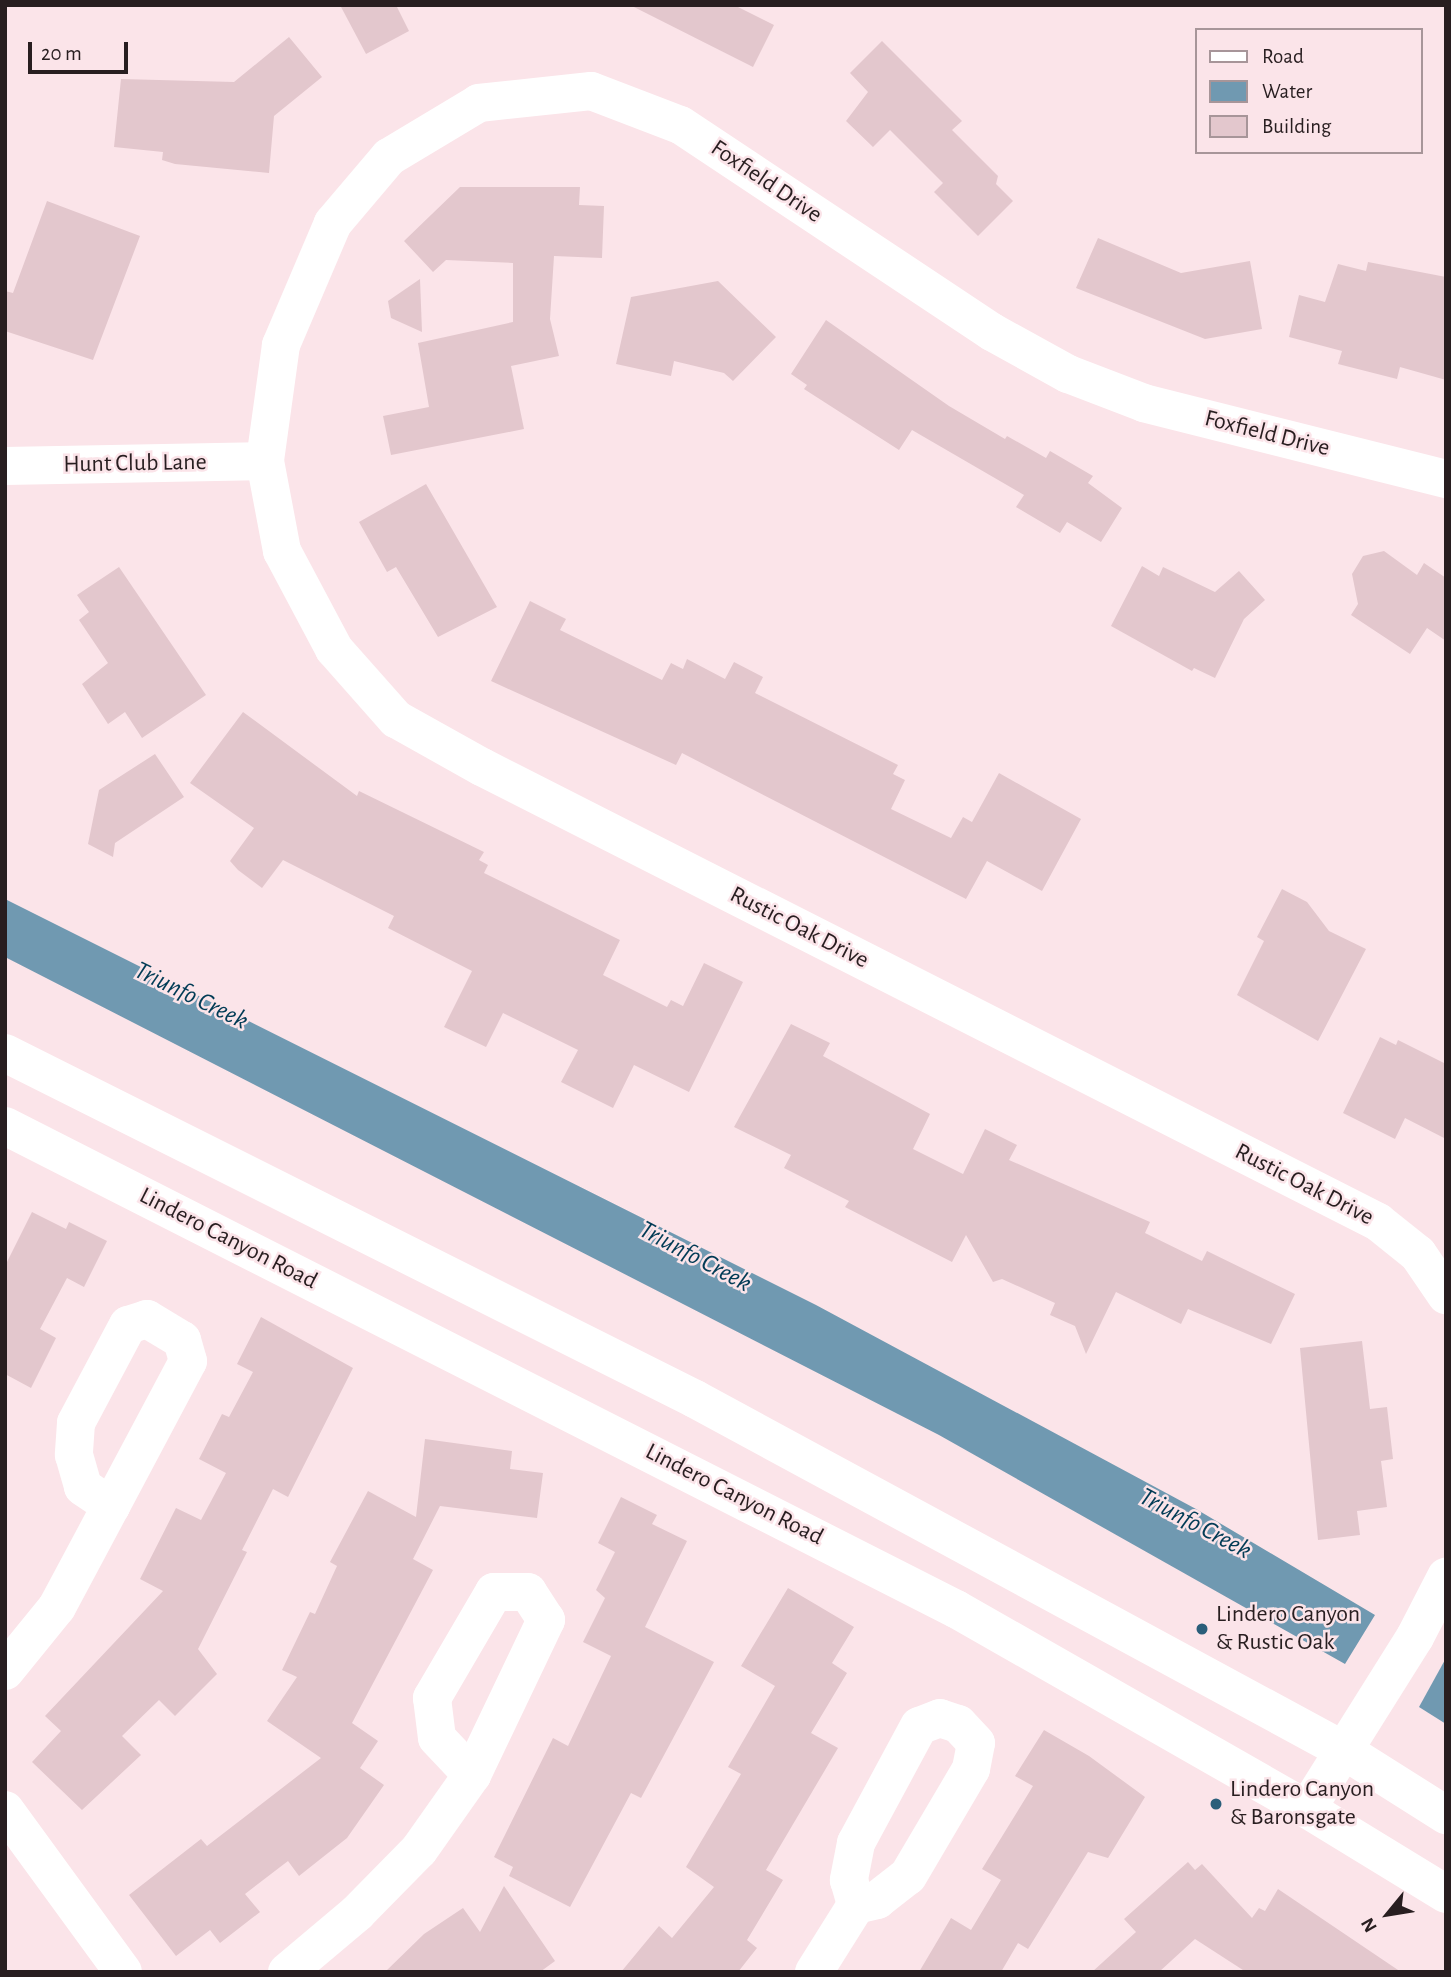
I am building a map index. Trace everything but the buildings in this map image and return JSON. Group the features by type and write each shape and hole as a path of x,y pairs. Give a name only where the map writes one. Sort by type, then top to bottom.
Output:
{"street":[{"name":"Foxfield Drive","path":"265,461 281,345 333,223 389,158 479,103 591,91 680,125 992,332 1068,374 1144,403 1446,479"},
{"name":"Hunt Club Lane","path":"5,466 265,461"},
{"name":"Rustic Oak Drive","path":"265,461 282,551 334,649 397,719 482,767 1378,1222 1418,1254 1446,1294"},
{"path":"5,1053 695,1399 1343,1750 1446,1815"},
{"name":"Lindero Canyon Road","path":"5,1126 956,1609 1307,1810 1446,1894"},
{"path":"5,1671 57,1607 111,1506"},
{"path":"1307,1810 1415,1637 1446,1577"},
{"path":"287,1972 357,1913 419,1850 472,1775"},
{"path":"5,1810 123,1972"},
{"path":"814,1972 856,1905"}],"water":[{"name":"Triunfo Creek","path":"5,899 816,1305 1196,1509 1375,1615 1345,1664 939,1435 5,957"},
{"path":"1446,1658 1446,1724 1419,1707"}],"place":[{"name":"Lindero Canyon & Rustic Oak","path":"1202,1629"},
{"name":"Lindero Canyon & Baronsgate","path":"1216,1804"}]}
